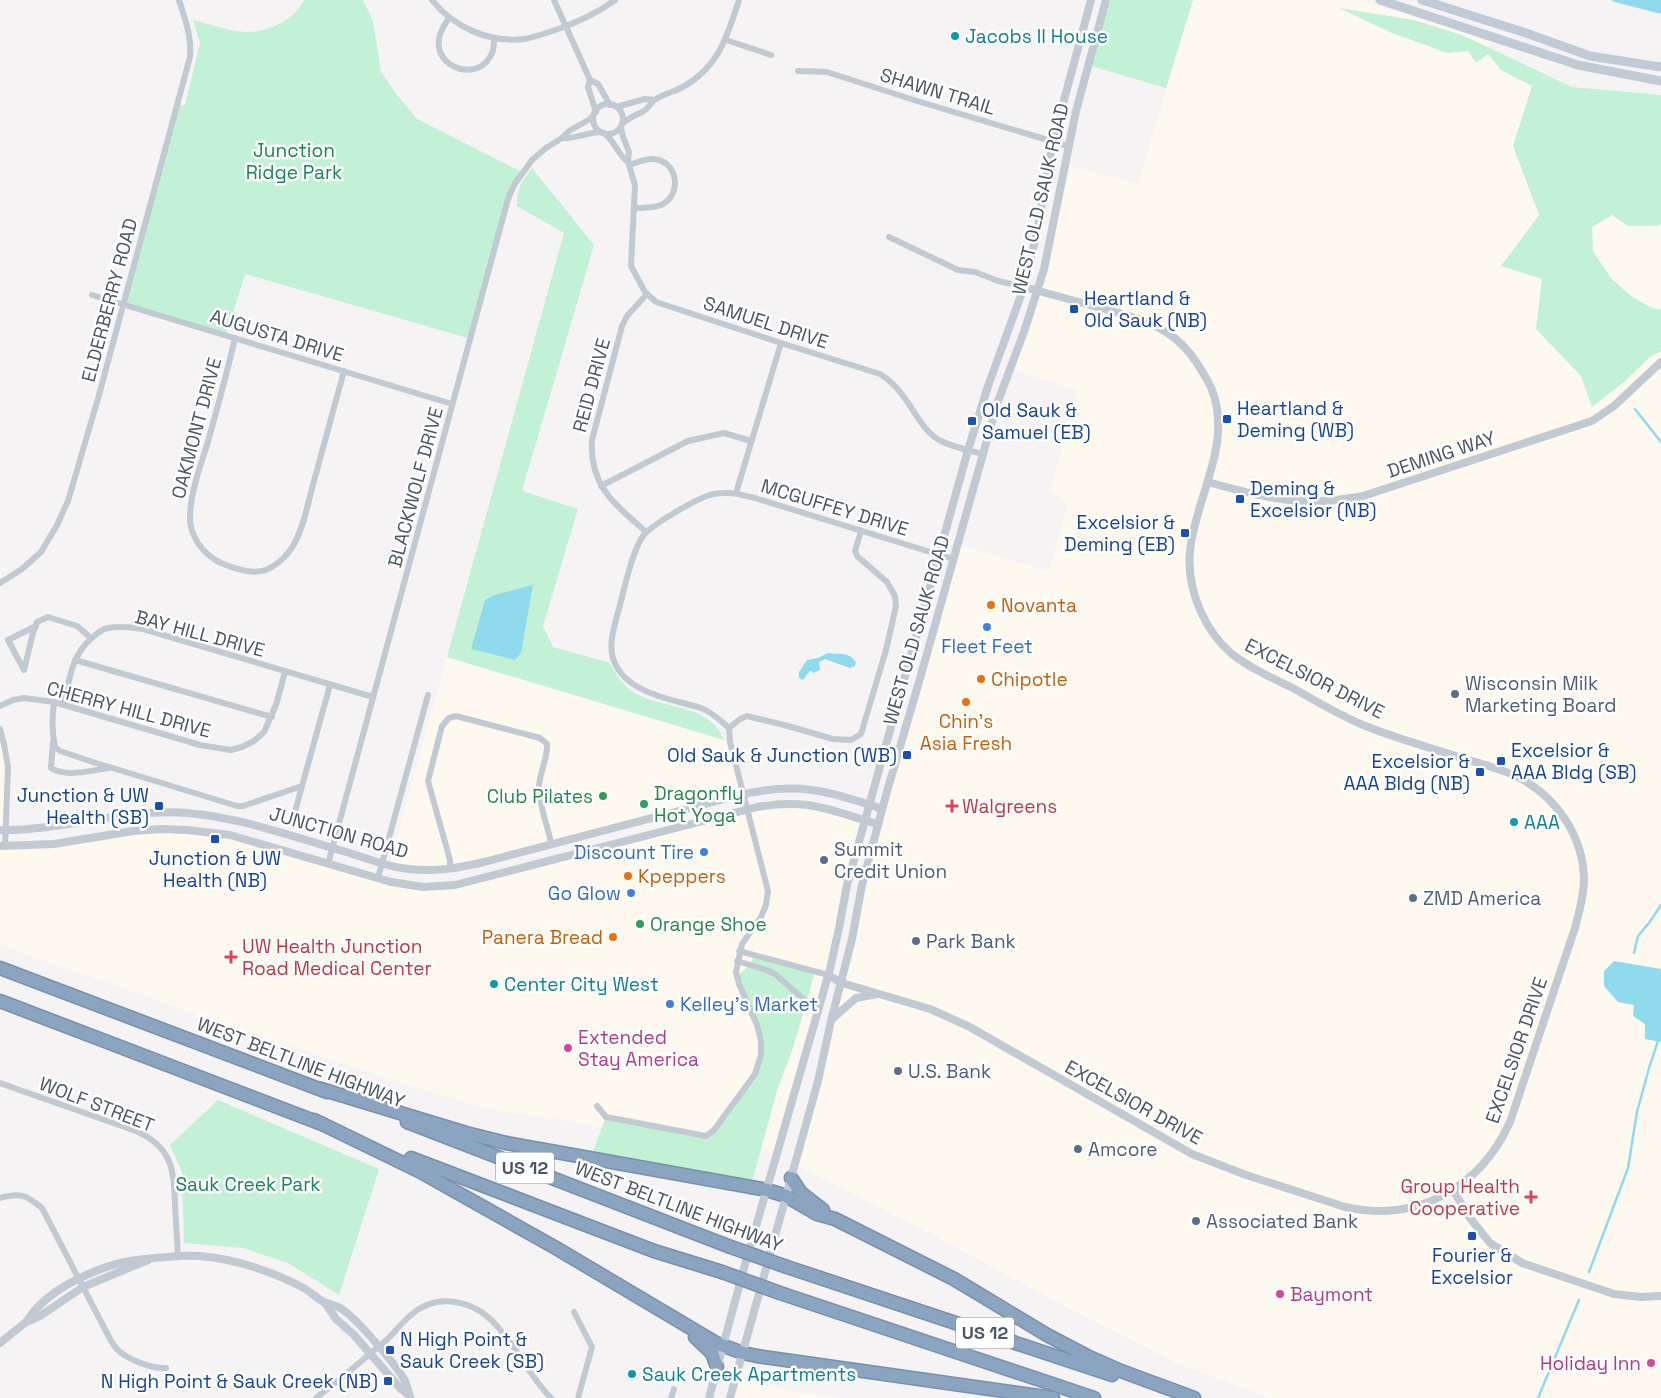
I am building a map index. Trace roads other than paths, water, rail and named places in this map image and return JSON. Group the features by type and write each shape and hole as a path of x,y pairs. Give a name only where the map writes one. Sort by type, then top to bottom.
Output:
{"highway":[{"name":"WEST BELTLINE HIGHWAY","path":"0,968 728,1246 1184,1398"},
{"name":"US 12","path":"0,1001 646,1247 1094,1398"},
{"path":"321,1089 466,1133 767,1190 786,1196 816,1214 835,1220 954,1279 1047,1335 1087,1356 1121,1372 1194,1398"},
{"path":"314,1120 420,1171 588,1266 722,1346 757,1356 1052,1398"},
{"path":"790,1178 801,1193 835,1220"},
{"path":"681,1323 712,1353 717,1367"}],"main road":[{"path":"1380,0 1578,65 1661,81"},
{"path":"1422,0 1526,33 1590,56 1661,67"}],"street":[{"name":"ELDERBERRY ROAD","path":"0,583 22,569 40,552 57,525 68,501 82,456 190,57 190,34 180,0"},
{"path":"432,0 450,18 476,33 494,38 525,39 588,17 615,0"},
{"path":"554,0 590,80 598,84 613,106 622,114 622,134 629,152 629,164 635,185 631,266 647,294"},
{"path":"602,133 613,133 628,119 647,109 654,100 681,88 704,73 720,52 726,40 739,0"},
{"name":"WEST OLD SAUK ROAD","path":"709,1398 722,1346 828,975 839,928 846,885 968,450 988,386 1024,287 1036,236 1053,141 1091,0"},
{"name":"WEST OLD SAUK ROAD","path":"730,1398 818,1080 852,939 862,885 882,809 997,404 1038,291 1068,146 1106,0"},
{"path":"450,18 442,30 439,46 447,63 454,67 467,71 476,69 486,62 492,53 494,38"},
{"path":"726,40 771,55"},
{"name":"SHAWN TRAIL","path":"798,71 827,72 1068,146"},
{"path":"590,80 588,87 595,113 594,124 602,133 610,138 620,157 629,164"},
{"path":"595,113 602,106 613,106 645,99 654,100"},
{"name":"BLACKWOLF DRIVE","path":"328,864 506,206 514,185 532,160 569,131 590,119 595,113"},
{"name":"BLACKWOLF DRIVE","path":"562,138 571,139 592,133 602,133"},
{"path":"629,164 649,159 662,161 670,166 676,181 675,190 671,198 665,203 659,206 634,208"},
{"path":"889,237 958,270 975,272 998,281 1024,287"},
{"name":"EXCELSIOR DRIVE","path":"828,975 842,983 930,1009 968,1026 1192,1154 1246,1175 1345,1207 1360,1210 1394,1211 1431,1201 1453,1190 1470,1178 1497,1148 1510,1122 1575,928 1582,903 1584,879 1579,849 1568,824 1559,810 1540,791 1518,778 1358,722 1249,665 1230,652 1210,629 1194,597 1190,574 1192,543 1218,438 1218,422 1212,390 1191,354 1172,336 1150,324 1024,287"},
{"name":"SAMUEL DRIVE","path":"647,294 656,302 880,374 891,381 932,435 945,443 983,454"},
{"name":"REID DRIVE","path":"646,532 609,499 592,465 591,452 592,440 622,326 627,316 647,294"},
{"name":"AUGUSTA DRIVE","path":"92,295 452,404"},
{"name":"OAKMONT DRIVE","path":"235,338 197,475 190,514 191,528 195,540 205,552 217,561 230,567 251,572 270,569 282,560 293,545 303,519 344,371"},
{"path":"597,1106 606,1117 706,1136 714,1130 755,1074 762,1054 757,1025 736,977 739,951 761,918 766,905 768,891 730,742 729,728 702,708 641,689 626,678 614,661 612,646 614,629 636,548 646,532 668,517 707,496 728,492 736,493 781,343"},
{"name":"DEMING WAY","path":"1208,482 1260,496 1292,501 1327,502 1363,496 1592,421 1614,406 1661,362"},
{"path":"601,486 676,446 695,439 724,433 751,441"},
{"name":"MCGUFFEY DRIVE","path":"736,493 954,559"},
{"path":"729,728 747,716 833,739 851,740 861,734 886,650 896,606 896,596 887,582 857,556 855,551 861,531"},
{"path":"36,626 8,640 24,670 33,633 36,626 37,622 48,617 77,626 91,638"},
{"name":"BAY HILL DRIVE","path":"64,704 75,660 82,648 91,638 107,628 125,626 143,629 373,697"},
{"path":"75,660 272,717 285,672"},
{"path":"293,820 330,685"},
{"path":"378,878 428,695"},
{"name":"CHERRY HILL DRIVE","path":"0,706 24,698 54,702 200,745 231,750 254,741 264,732 272,717"},
{"path":"54,702 54,740 55,747 60,751 237,806 302,786"},
{"path":"450,869 450,860 428,782 442,726 449,718 456,716 540,738 547,744 548,750 539,784 539,792 552,843"},
{"path":"0,729 8,767 3,846"},
{"path":"54,740 52,768 58,772 113,768"},
{"name":"JUNCTION ROAD","path":"3,830 47,828 136,814 186,813 212,816 248,824 408,869 436,870 450,869 771,788 806,788 882,809"},
{"name":"JUNCTION ROAD","path":"3,846 54,844 133,831 187,830 230,836 378,878 405,885 423,887 455,885 748,809 776,804 801,804 820,807 878,824"},
{"path":"739,951 828,975"},
{"path":"737,961 775,974 817,1011"},
{"path":"831,1021 856,998 879,994"},
{"name":"WOLF STREET","path":"0,1083 136,1131 155,1142 169,1160 174,1177 178,1256"},
{"path":"1453,1190 1470,1218 1490,1243 1522,1263 1614,1294 1641,1297 1661,1296"},
{"path":"0,1198 11,1195 25,1196 42,1208 110,1339 118,1350 157,1369 166,1368"},
{"path":"26,1322 35,1308 62,1288 78,1278 111,1264 138,1259 199,1256 250,1265 305,1289 325,1303 343,1309 379,1347 404,1380 411,1397"},
{"path":"0,1343 26,1322 40,1316 83,1287 153,1258"},
{"path":"316,1398 379,1347 411,1315 423,1307 446,1300 469,1305 495,1324 533,1377 551,1398"},
{"path":"325,1303 336,1319 354,1335 411,1397"},
{"path":"574,1312 592,1347 578,1398"},
{"path":"671,1398 674,1389"}],"water":[{"path":"1611,0 1661,0 1661,14 1615,2"},
{"path":"533,585 521,653 515,660 471,649 485,600 495,595"},
{"path":"828,653 850,656 856,662 855,666 850,668 825,659 819,662 820,670 813,673 810,671 803,680 799,678 799,672 807,660 818,658"},
{"path":"1614,961 1661,969 1661,1042 1645,1039 1645,1024 1633,1016 1634,1005 1618,1002 1604,986 1604,971"}],"waterway":[{"path":"1635,409 1661,442"},
{"path":"1634,953 1638,936 1661,905"},
{"path":"1589,1272 1628,1168 1637,1112 1649,1068 1661,1037"},
{"path":"1538,1398 1579,1300"}],"place":[{"name":"Jacobs II House","path":"955,36"},
{"name":"Heartland & Old Sauk (NB)","path":"1074,309"},
{"name":"Heartland & Deming (WB)","path":"1227,419"},
{"name":"Old Sauk & Samuel (EB)","path":"972,421"},
{"name":"Deming & Excelsior (NB)","path":"1240,499"},
{"name":"Excelsior & Deming (EB)","path":"1185,533"},
{"name":"Novanta","path":"991,605"},
{"name":"Fleet Feet","path":"987,627"},
{"name":"Chipotle","path":"981,679"},
{"name":"Wisconsin Milk Marketing Board","path":"1455,694"},
{"name":"Chin's Asia Fresh","path":"966,702"},
{"name":"Old Sauk & Junction (WB)","path":"907,755"},
{"name":"Excelsior & AAA Bldg (SB)","path":"1501,761"},
{"name":"Excelsior & AAA Bldg (NB)","path":"1480,772"},
{"name":"Club Pilates","path":"603,796"},
{"name":"Dragonfly Hot Yoga","path":"644,804"},
{"name":"Junction & UW Health (SB)","path":"159,806"},
{"name":"Walgreens","path":"952,806"},
{"name":"AAA","path":"1514,822"},
{"name":"Junction & UW Health (NB)","path":"215,839"},
{"name":"Discount Tire","path":"704,852"},
{"name":"Summit Credit Union","path":"824,860"},
{"name":"Kpeppers","path":"628,876"},
{"name":"Go Glow","path":"631,893"},
{"name":"ZMD America","path":"1413,898"},
{"name":"Orange Shoe","path":"640,924"},
{"name":"Panera Bread","path":"613,937"},
{"name":"Park Bank","path":"916,941"},
{"name":"UW Health Junction Road Medical Center","path":"231,957"},
{"name":"Center City West","path":"494,984"},
{"name":"Kelley's Market","path":"670,1004"},
{"name":"Extended Stay America","path":"568,1048"},
{"name":"U.S. Bank","path":"898,1071"},
{"name":"Amcore","path":"1078,1149"},
{"name":"Group Health Cooperative","path":"1531,1197"},
{"name":"Associated Bank","path":"1196,1221"},
{"name":"Fourier & Excelsior","path":"1472,1236"},
{"name":"Baymont","path":"1280,1294"},
{"name":"N High Point & Sauk Creek (SB)","path":"390,1350"},
{"name":"Holiday Inn","path":"1651,1363"},
{"name":"Sauk Creek Apartments","path":"632,1374"},
{"name":"N High Point & Sauk Creek (NB)","path":"388,1381"}],"park label":[{"name":"Junction Ridge Park","path":"294,161"},
{"name":"Sauk Creek Park","path":"248,1184"}]}
